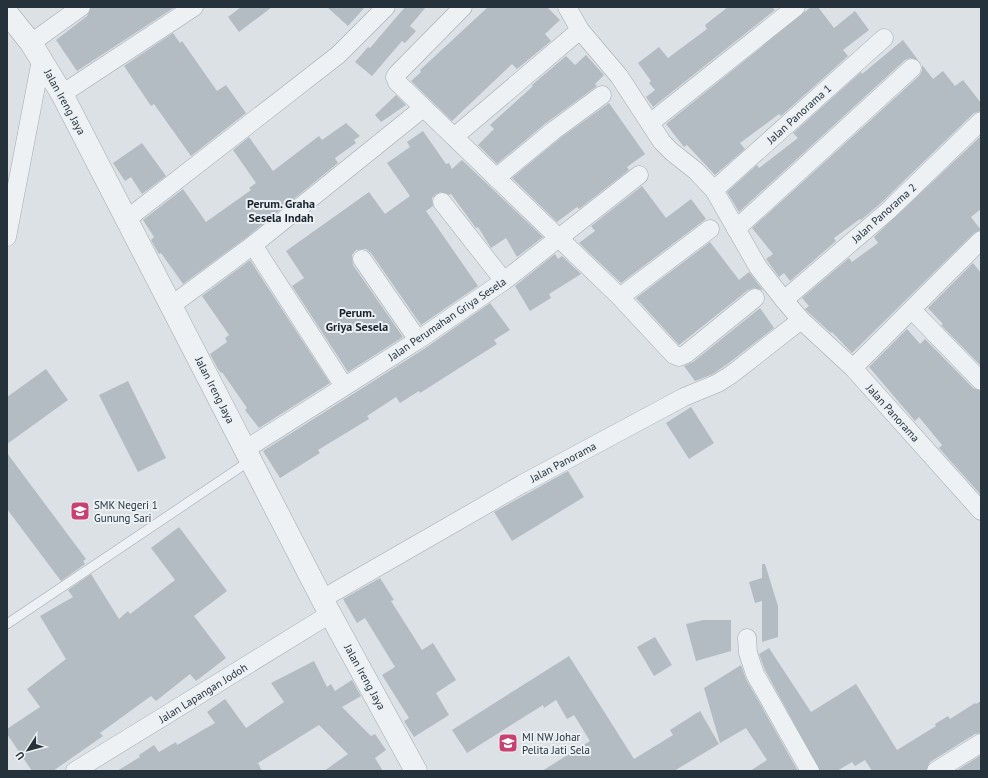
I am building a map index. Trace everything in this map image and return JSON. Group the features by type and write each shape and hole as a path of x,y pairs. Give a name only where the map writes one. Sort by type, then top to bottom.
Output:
{"street":[{"path":"7,237 36,51 81,7"},
{"path":"62,94 194,7"},
{"path":"127,219 338,55 386,7"},
{"path":"463,7 395,77 397,82 423,108 620,297 674,355 679,357 686,354 755,298"},
{"name":"Jalan Panorama","path":"567,7 580,30 619,76 662,142 696,171 714,190 758,267 784,300 801,320 853,368 981,511"},
{"path":"650,123 796,7"},
{"name":"Jalan Ireng Jaya","path":"7,13 36,51 62,94 172,305 326,607 416,771"},
{"path":"454,137 580,30"},
{"name":"Jalan Panorama 1","path":"714,190 884,38"},
{"path":"736,229 912,68"},
{"path":"496,178 553,131 602,95"},
{"path":"172,305 253,245 423,108"},
{"name":"Jalan Panorama 2","path":"784,300 888,211 981,121"},
{"name":"Jalan Perumahan Griya Sesela","path":"249,455 344,386 418,340 504,281 639,175"},
{"path":"442,202 504,281"},
{"path":"620,297 710,229"},
{"path":"853,368 981,240"},
{"path":"253,245 344,386"},
{"path":"362,259 418,340"},
{"path":"912,310 981,381"},
{"name":"Jalan Panorama","path":"326,607 522,484 684,397 718,383 732,374 801,320"},
{"name":"Jalan Lapangan Jodoh","path":"76,771 96,766 326,607"},
{"path":"747,638 748,653 755,674 810,771"},
{"path":"936,771 981,743"}],"lane":[{"path":"7,624 249,455"}],"building":[{"path":"91,7 175,7 77,71 56,40 87,16"},
{"path":"241,7 272,7 239,32 228,17"},
{"path":"327,7 365,7 348,26"},
{"path":"405,7 426,7 410,26 416,31 405,43 402,41 372,76 355,62 368,47 370,48"},
{"path":"488,7 547,7 560,20 545,34 551,41 517,69 512,64 452,121 411,81 421,72 420,70"},
{"path":"728,7 772,7 775,10 653,107 646,97 655,90 649,83 651,81 638,63 659,47 668,58 707,29 705,25"},
{"path":"811,7 818,7 834,28 855,11 869,30 843,50 848,56 781,116 779,114 740,143 745,149 715,175 687,145 684,147 666,124"},
{"path":"173,33 180,43 182,41 217,91 226,85 246,113 191,156 154,104 151,106 124,66"},
{"path":"903,40 918,60 910,58 905,60 739,212 727,192 757,165 759,168 798,138 793,133 861,72 862,74"},
{"path":"586,55 604,75 595,84 597,86 546,123 497,164 478,145 494,129 490,125 533,86 532,85 566,56 575,65"},
{"path":"922,65 933,79 943,71 955,86 963,80 981,103 981,111 974,113 881,203 861,220 860,219 834,238 836,241 790,281 784,273 779,277 766,259 773,254 752,228 919,76 922,71"},
{"path":"396,95 406,105 381,122 375,115"},
{"path":"609,103 645,154 627,167 629,170 579,209 577,207 557,222 512,178 559,139"},
{"path":"346,123 360,136 354,140 356,143 335,158 338,163 247,237 183,284 161,253 159,254 151,240 154,237 143,220 183,189 206,222 251,190 249,188 256,183 233,150 249,137 273,171 319,136 322,140"},
{"path":"423,131 446,164 449,163 452,169 462,160 543,237 517,257 506,238 491,248 478,227 476,228 451,194 449,195 441,192 436,194 432,198 433,206 426,211 478,286 421,325 371,253 366,249 356,250 352,255 353,265 403,337 348,372 292,286 304,278 286,251 369,192 385,214 410,196 387,163 410,147 407,142"},
{"path":"981,136 981,209 971,217 981,230 974,233 852,353 832,332 831,333 805,309 809,306 802,298 849,258 852,262 878,243 874,237"},
{"path":"142,143 166,176 142,194 131,177 125,181 113,163"},
{"path":"642,186 666,218 691,199 706,219 621,283 579,243 595,231 591,226"},
{"path":"710,242 739,280 749,272 763,290 754,288 748,290 679,345 636,298"},
{"path":"555,254 558,259 562,256 581,274 549,294 551,298 530,311 515,286"},
{"path":"250,260 330,383 259,428 245,410 247,408 222,372 221,373 218,369 210,354 227,342 225,338 229,335 202,296"},
{"path":"973,263 981,273 981,366 941,325 943,324 928,308"},
{"path":"490,303 510,330 494,340 497,344 420,393 419,391 400,403 396,397 367,416 369,419 318,450 320,453 280,478 263,451 424,349"},
{"path":"760,308 774,328 713,374 695,381 684,366 693,362"},
{"path":"907,329 920,344 925,339 973,388 981,391 981,495 939,448 942,445 919,417 915,421 869,367"},
{"path":"46,369 68,400 7,444 7,397"},
{"path":"128,381 166,458 138,472 99,395"},
{"path":"691,407 714,443 689,459 666,423"},
{"path":"7,453 86,559 83,561 85,564 61,581 7,509"},
{"path":"568,471 584,497 512,541 494,512"},
{"path":"179,527 227,591 194,616 226,658 196,681 190,674 156,701 151,696 100,733 103,736 53,771 32,771 7,734 7,729 40,707 27,689 66,659 40,616 73,597 68,590 91,574 119,619 128,611 130,614 175,580 151,548"},
{"path":"762,564 765,564 778,606 778,637 762,642 762,601 755,603 749,582 762,578"},
{"path":"380,578 394,600 391,601 422,650 433,643 456,680 436,693 449,715 414,737 404,721 409,718 382,675 395,667 365,618 357,623 343,599"},
{"path":"703,620 731,620 731,651 696,661 686,624"},
{"path":"655,637 672,665 654,676 637,647"},
{"path":"769,648 811,712 856,684 897,750 936,726 935,724 948,716 950,719 975,703 976,704 981,701 981,733 975,734 930,762 926,771 872,771 865,760 855,766 852,762 837,771 820,771 765,670 759,654"},
{"path":"569,656 634,759 673,735 670,730 700,711 719,744 674,771 542,771 590,741 574,715 567,719 556,700 544,708 543,705 467,753 452,730"},
{"path":"314,661 327,687 331,684 335,691 352,680 361,696 342,707 371,736 375,734 386,750 375,758 383,771 324,771 348,754 319,725 258,763 262,771 117,771 140,757 139,755 154,745 159,752 176,742 177,745 215,723 207,712 225,699 246,728 284,702 271,683"},
{"path":"741,665 746,679 798,771 750,771 767,760 746,728 720,743 704,688"},
{"path":"981,755 981,771 956,771"}],"place":[{"name":"SMK Negeri 1 Gunung Sari","path":"80,511"},
{"name":"MI NW Johar Pelita Jati Sela","path":"508,743"}],"district":[{"name":"Perum. Graha Sesela Indah","path":"281,210"},
{"name":"Perum. Griya Sesela","path":"357,319"}]}
